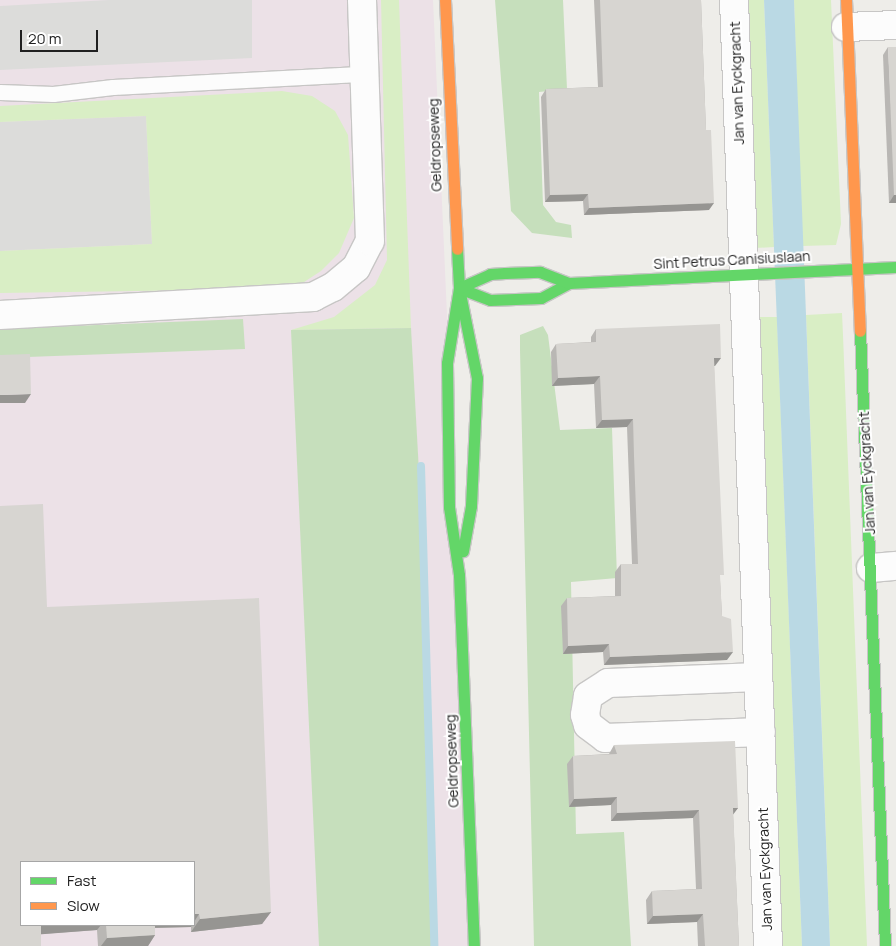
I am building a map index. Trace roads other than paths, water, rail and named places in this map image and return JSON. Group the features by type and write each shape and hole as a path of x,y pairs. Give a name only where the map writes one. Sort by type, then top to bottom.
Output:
{"main road":[{"name":"Geldropseweg","path":"445,0 459,288 477,378 471,506 459,575"},
{"name":"Jan van Eyckgracht","path":"846,13 858,268 884,567 887,782 884,946"},
{"name":"Sint Petrus Canisiuslaan","path":"459,288 490,274 540,272 569,283 754,275 858,268 896,268"},
{"name":"Sint Petrus Canisiuslaan","path":"459,288 490,300 541,298 569,283"},
{"name":"Geldropseweg","path":"459,288 447,363 449,507 459,575 474,946"}],"street":[{"path":"0,315 276,302 313,297 333,287 356,268 370,241 362,0"},
{"name":"Jan van Eyckgracht","path":"734,0 754,275 758,677 768,946"},
{"path":"846,13 896,25"},
{"path":"758,677 608,683 588,696 585,715 588,726 604,738 760,732"}],"lane":[{"path":"0,92 53,94 123,87 364,74"}],"water":[{"path":"764,0 794,0 830,946 802,946"}],"waterway":[{"path":"421,466 434,946"}]}
